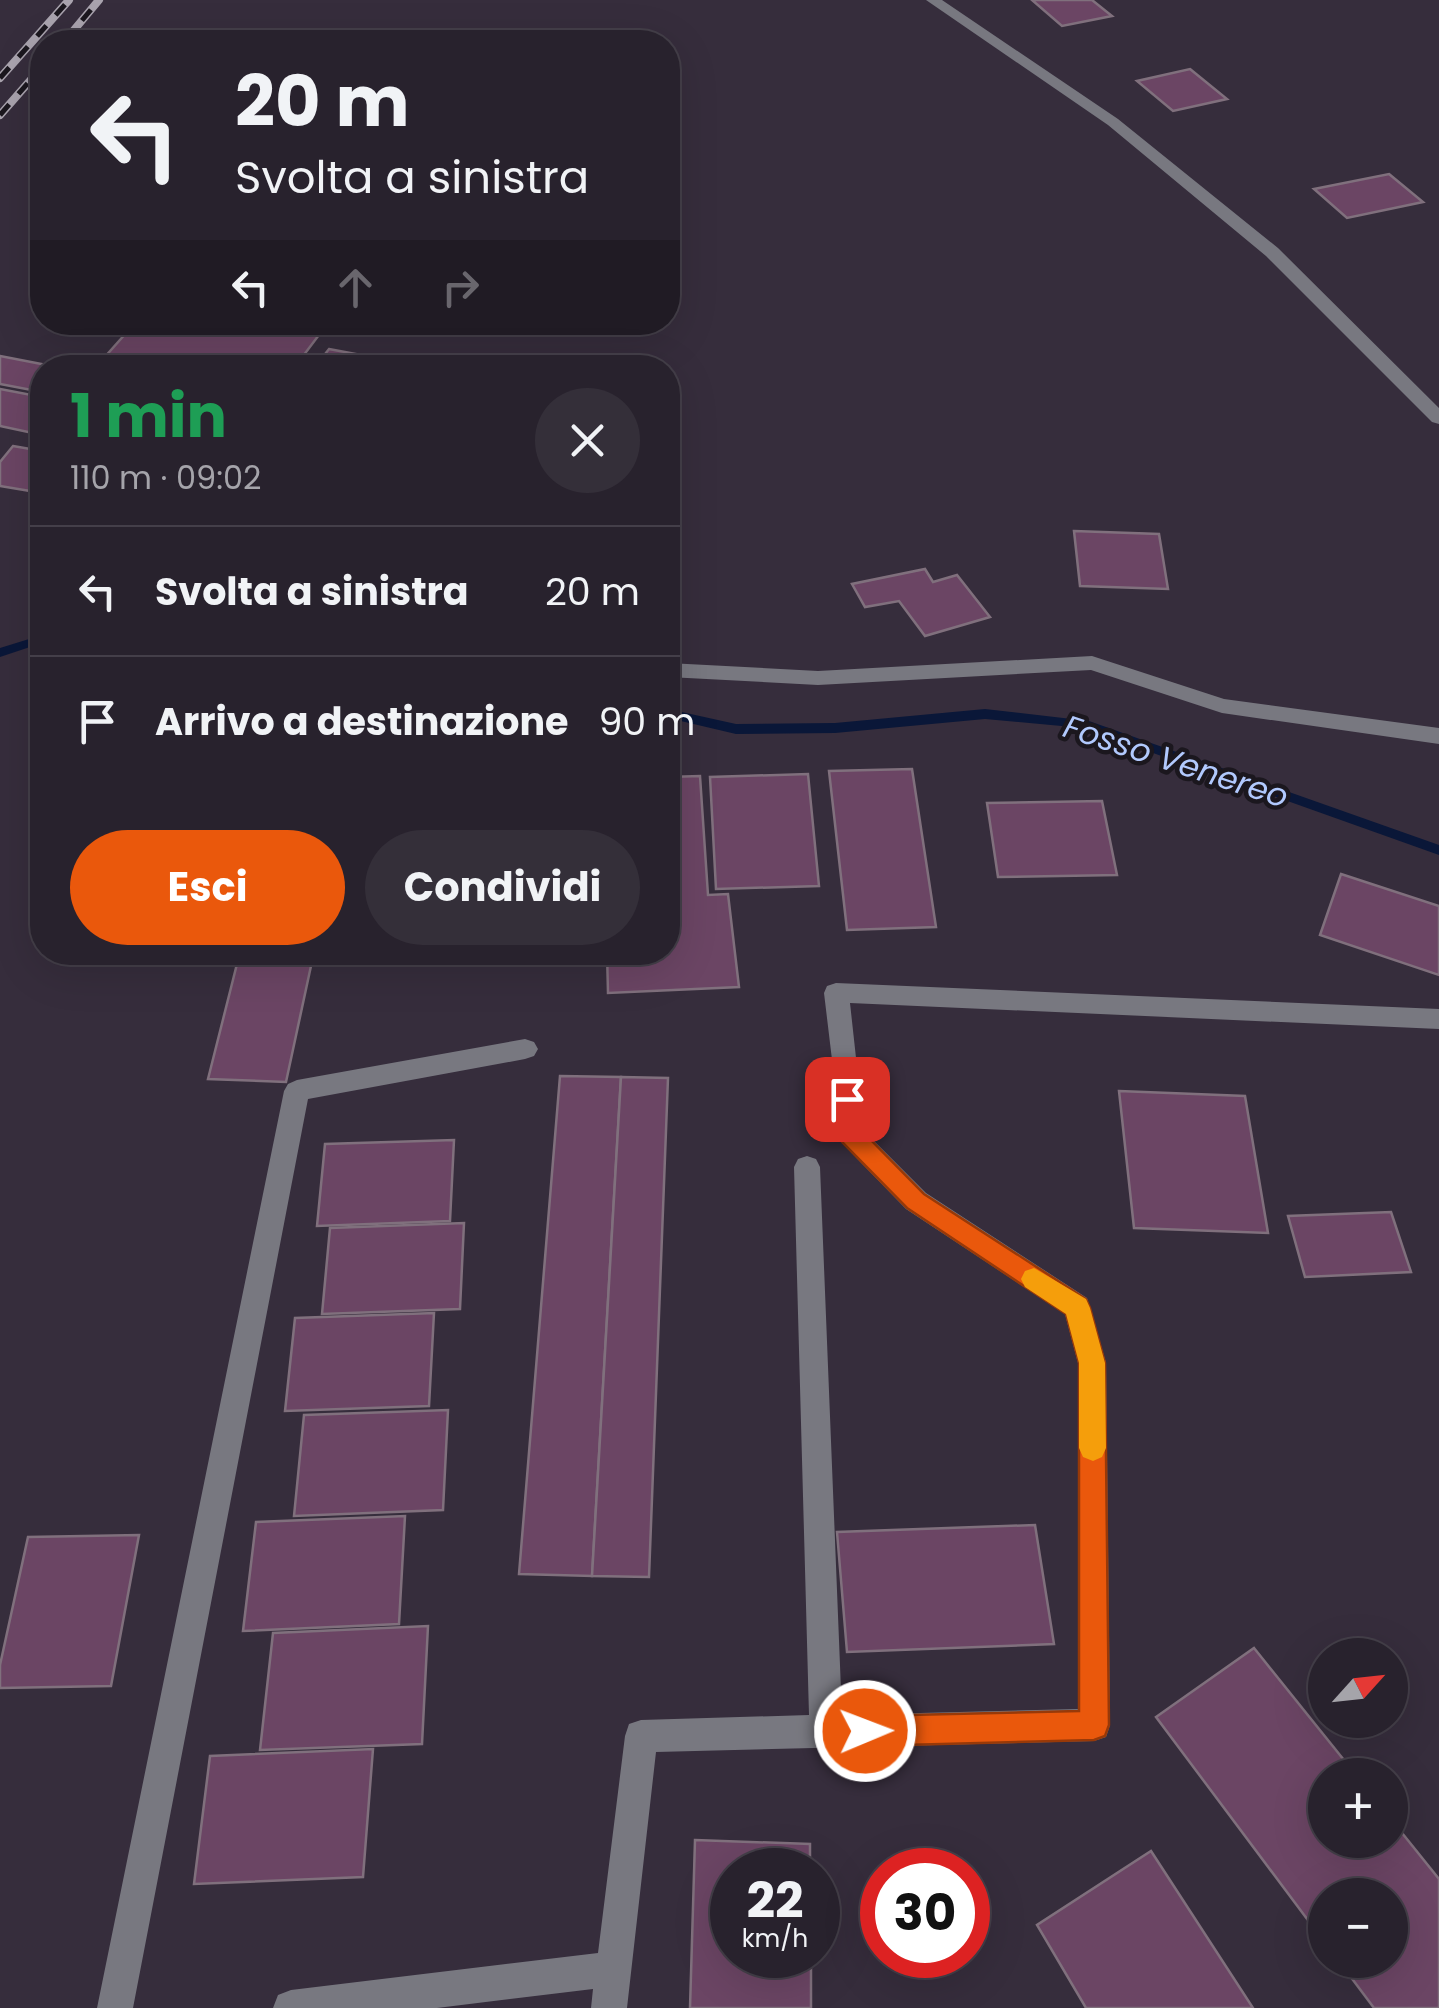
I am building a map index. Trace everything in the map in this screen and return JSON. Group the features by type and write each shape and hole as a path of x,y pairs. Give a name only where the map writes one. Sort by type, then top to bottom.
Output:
{"street":[{"path":"932,0 1114,122 1257,240 1439,418"},
{"path":"680,671 818,678 1092,662 1222,706 1439,736"},
{"path":"609,2008 610,1969 641,1736 1094,1725 1092,1363 1077,1308 916,1201 851,1135 836,993 1439,1019"},
{"path":"115,2008 296,1090 525,1049"},
{"path":"807,1167 826,1732"},
{"path":"291,2008 610,1969"}],"building":[{"path":"1032,0 1092,0 1112,16 1062,26"},
{"path":"1190,69 1227,99 1173,111 1137,81"},
{"path":"1389,174 1423,202 1347,218 1314,189"},
{"path":"124,335 319,335 304,355 107,355"},
{"path":"329,349 361,355 324,355"},
{"path":"0,356 30,362 30,390 0,384"},
{"path":"0,389 30,395 30,432 0,426"},
{"path":"13,446 30,449 30,491 0,486 0,462"},
{"path":"1074,531 1159,534 1168,589 1080,586"},
{"path":"925,569 933,582 957,575 990,617 925,636 899,601 865,607 852,584"},
{"path":"912,769 936,927 847,930 829,771"},
{"path":"808,774 819,886 716,889 710,777"},
{"path":"700,776 708,895 728,894 739,987 608,993 607,965 680,965 680,777"},
{"path":"1102,801 1117,875 998,877 987,803"},
{"path":"1341,874 1439,906 1439,975 1320,935"},
{"path":"237,965 311,965 286,1082 208,1079"},
{"path":"560,1076 621,1077 592,1576 519,1574"},
{"path":"621,1077 668,1078 649,1577 592,1576"},
{"path":"1119,1091 1245,1096 1268,1233 1134,1228"},
{"path":"454,1140 450,1221 317,1226 325,1144"},
{"path":"1391,1212 1411,1272 1305,1277 1288,1216"},
{"path":"464,1223 460,1309 322,1314 330,1228"},
{"path":"434,1313 429,1406 285,1411 295,1318"},
{"path":"448,1410 443,1510 294,1516 304,1415"},
{"path":"405,1516 399,1624 243,1631 256,1522"},
{"path":"1035,1525 1054,1644 847,1652 837,1532"},
{"path":"139,1535 111,1686 0,1688 0,1665 28,1537"},
{"path":"428,1626 422,1744 260,1750 273,1633"},
{"path":"1254,1648 1308,1715 1308,1738 1326,1738 1342,1758 1308,1758 1308,1858 1408,1858 1408,1840 1439,1879 1439,2008 1374,2008 1352,1978 1408,1978 1408,1878 1308,1878 1308,1920 1156,1717"},
{"path":"373,1749 363,1877 194,1884 210,1756"},
{"path":"695,1840 810,1844 810,1848 710,1848 710,1978 811,1978 811,2008 690,2008"},
{"path":"1151,1851 1253,2008 1086,2008 1037,1925"}],"waterway":[{"name":"Fosso Venereo","path":"0,653 30,643"},
{"name":"Fosso Venereo","path":"680,717 736,729 835,728 985,714 1084,724 1439,850"}],"railway":[{"path":"42,30 69,0"},
{"path":"74,30 99,0"},
{"path":"0,78 30,44"},
{"path":"0,115 30,81"}],"slow traffic":[{"path":"1034,1279 1077,1308 1092,1363 1093,1448"}],"route":[{"path":"847,1099 851,1135 916,1201 1077,1308 1092,1363 1094,1725 865,1731"}]}
